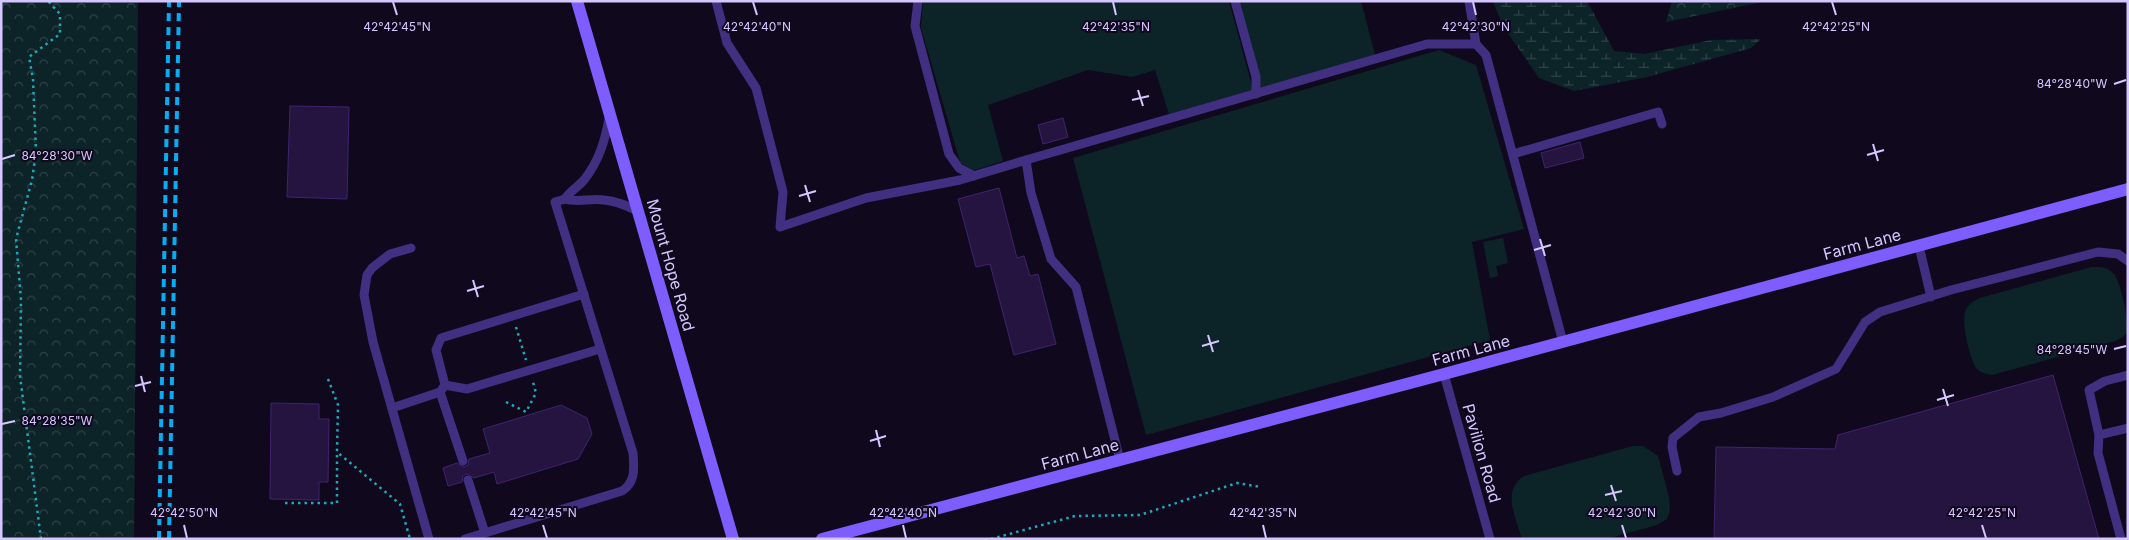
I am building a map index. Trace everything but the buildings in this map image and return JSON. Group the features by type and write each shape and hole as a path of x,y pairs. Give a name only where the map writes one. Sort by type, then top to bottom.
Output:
{"street":[{"name":"Mount Hope Road","path":"577,1 734,539"},
{"name":"Farm Lane","path":"822,539 1444,374 2128,189"}],"lane":[{"path":"716,1 727,43 756,88 783,192 780,227 866,198 974,176 1427,44 1476,44"},
{"path":"918,1 916,26 950,154 959,168 974,176"},
{"path":"1235,1 1256,77 1256,94"},
{"path":"1467,2 1476,44 1486,55 1563,342"},
{"path":"1513,154 1658,112 1662,124"},
{"path":"465,539 622,491 633,480 635,471 633,453 555,202 565,199 593,168 606,140 609,113"},
{"path":"1026,160 1031,193 1051,259 1076,287 1120,460"},
{"path":"565,199 576,202 604,199 620,202 638,211"},
{"path":"1919,246 1931,296"},
{"path":"411,248 390,254 372,268 367,275 364,295 373,342 429,539"},
{"path":"1677,471 1673,453 1673,438 1687,424 1699,417 1721,413 1773,397 1836,369 1865,322 1880,312 1931,296 2098,252 2118,254 2128,261"},
{"path":"463,461 442,388 436,350 441,338 584,294"},
{"path":"392,408 442,388 467,389 600,349"},
{"name":"Pavilion Road","path":"1444,374 1490,539"},
{"path":"2121,539 2098,453 2099,434 2089,390 2105,381 2128,375"},
{"path":"2099,434 2128,428"},
{"path":"468,480 485,533"}],"path":[{"path":"41,539 20,376 21,300 16,239 32,180 36,152 33,79 29,57 60,34 60,14 48,1"},
{"path":"284,503 337,503 338,405 328,379"},
{"path":"337,452 400,504 410,539"},
{"path":"991,539 1075,516 1140,515 1237,483 1261,487"}],"green space":[{"path":"1,1 138,1 134,539 1,539"},
{"path":"923,1 1229,1 1253,90 1169,114 1155,70 1132,77 1088,70 988,105 1003,161 972,171 960,162 921,28"},
{"path":"1237,1 1361,1 1375,55 1261,89"},
{"path":"1493,1 1587,1 1614,51 1644,54 1711,40 1761,39 1751,48 1647,77 1574,91 1539,78 1503,26"},
{"path":"1672,1 1767,1 1666,22"},
{"path":"1439,50 1476,65 1524,229 1472,242 1490,340 1146,435 1073,158"},
{"path":"1503,238 1508,263 1496,266 1498,276 1490,278 1483,242"},
{"path":"2092,267 2107,269 2117,279 2127,319 2127,331 2124,336 2115,341 1992,375 1977,369 1971,358 1964,322 1964,315 1970,304 1980,298"},
{"path":"1633,446 1643,446 1658,456 1669,497 1670,510 1667,519 1657,525 1606,539 1522,539 1512,505 1512,497 1513,489 1517,482 1524,476"}],"railway":[{"path":"159,539 169,1"},
{"path":"169,539 179,1"}]}
